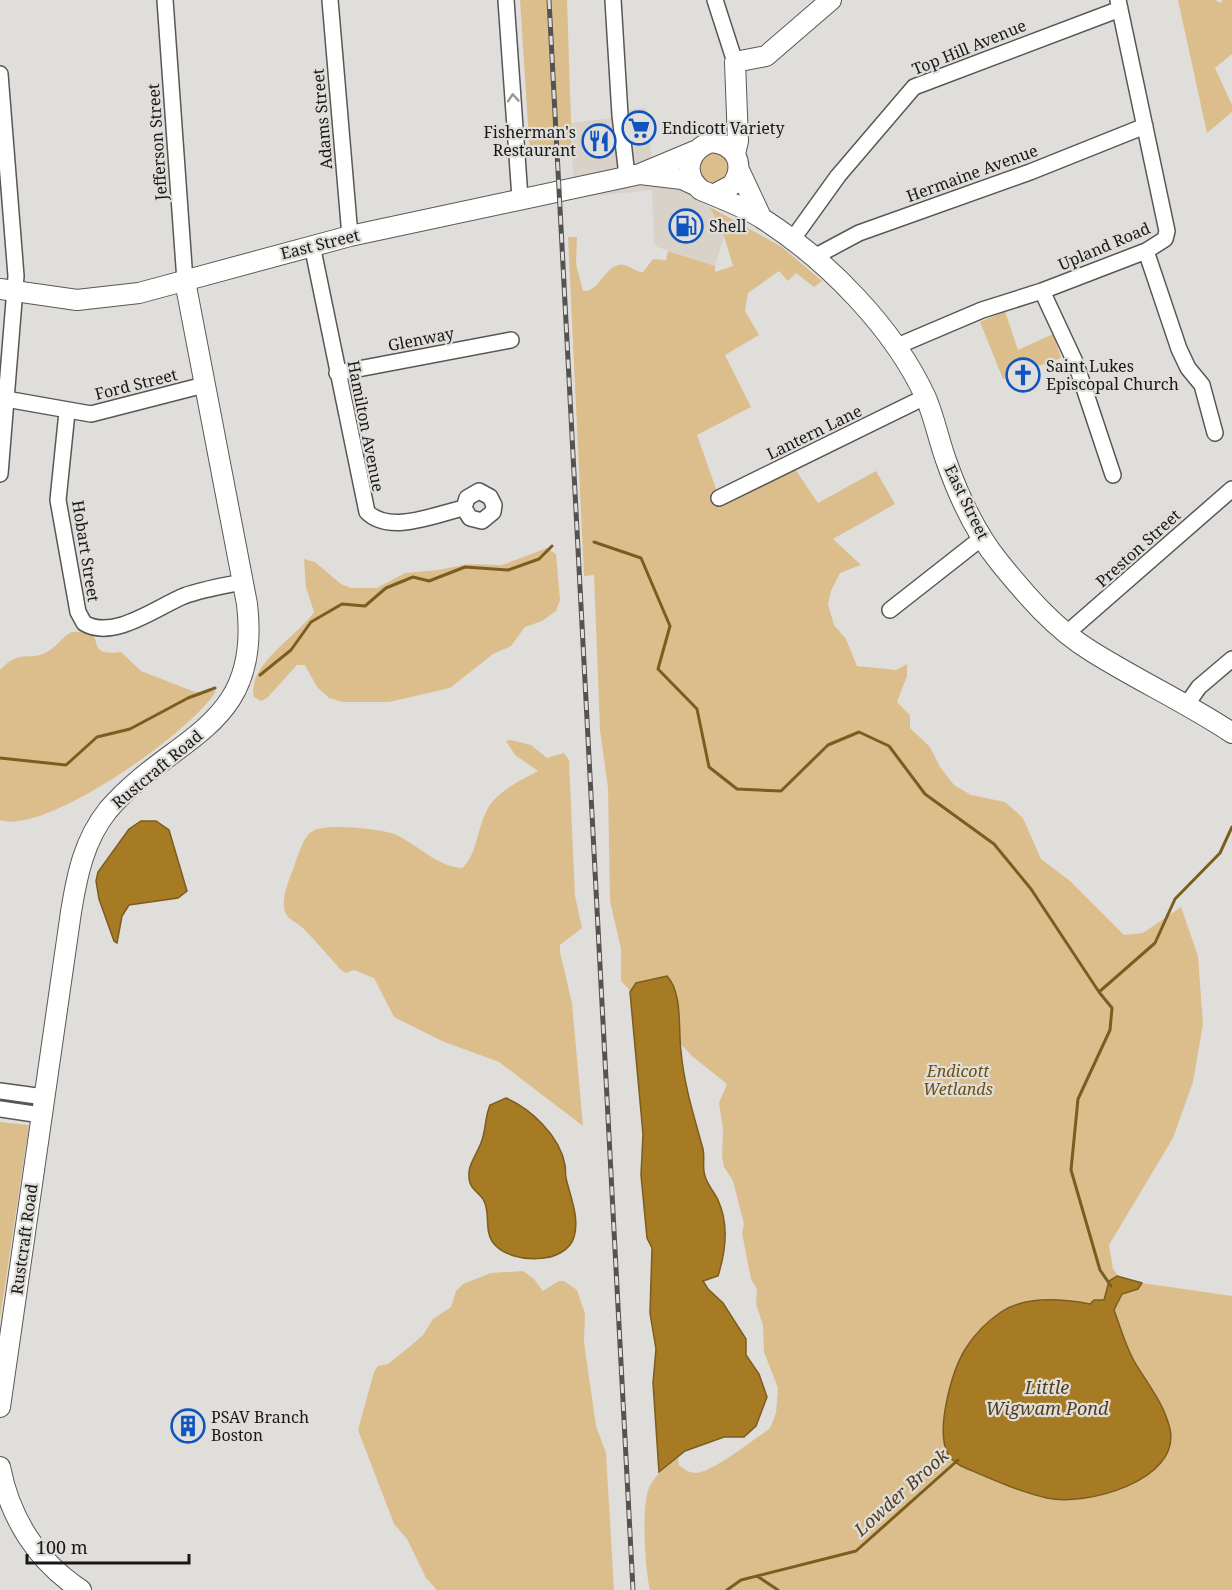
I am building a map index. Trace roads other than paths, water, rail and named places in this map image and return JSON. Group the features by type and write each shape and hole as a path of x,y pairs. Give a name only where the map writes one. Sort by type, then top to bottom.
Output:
{"main road":[{"path":"735,110 721,134 703,147 689,168 695,185 713,195 732,185 737,162 735,62 766,56 831,0"},
{"path":"703,147 720,143 737,162"},
{"name":"East Street","path":"8,290 58,299 101,299 139,293 350,236 634,175 703,147"},
{"name":"East Street","path":"737,162 761,217"},
{"name":"East Street","path":"634,175 682,179 695,185"},
{"name":"East Street","path":"713,195 761,217 814,256 873,317 895,347 925,397 947,465 970,517 1000,563 1034,603 1089,650 1232,733"},
{"name":"Rustcraft Road","path":"0,1407 74,892 85,849 98,825 120,798 199,735 233,696 244,668 248,645 249,622 243,582 185,281"},
{"path":"0,1467 9,1499 24,1532 49,1565 81,1590"}],"street":[{"name":"Jefferson Street","path":"165,0 185,281"},
{"name":"Adams Street","path":"330,0 350,236"},
{"path":"506,0 520,198"},
{"path":"613,0 620,115 634,175"},
{"path":"715,0 735,62"},
{"name":"Upland Road","path":"895,347 982,310 1042,291 1146,251 1166,239 1167,231 1119,4"},
{"name":"Top Hill Avenue","path":"792,240 838,176 914,87 1119,4"},
{"path":"0,74 8,290 6,399 0,474"},
{"name":"Hermaine Avenue","path":"814,256 859,233 1030,172 1145,126"},
{"name":"Hamilton Avenue","path":"312,246 367,512 374,519 390,523 464,508"},
{"path":"1146,251 1179,349 1202,385 1215,433"},
{"path":"1042,291 1076,364 1113,476"},
{"name":"Glenway","path":"338,373 511,340"},
{"name":"Ford Street","path":"6,399 81,414 104,412 204,386"},
{"name":"Lantern Lane","path":"719,498 925,397"},
{"name":"Hobart Street","path":"67,412 58,500 78,612 84,623 96,628 117,626 184,596 243,582"},
{"name":"Preston Street","path":"1067,633 1232,489"},
{"path":"890,610 983,537"},
{"path":"1186,705 1199,687 1232,659"},
{"path":"0,1091 43,1106"},
{"path":"0,1109 43,1106"}],"water":[{"path":"141,821 156,821 169,830 187,891 178,898 129,905 122,916 117,943 114,941 99,899 96,881 98,872 129,829"},
{"path":"667,976 678,1001 682,1064 703,1149 704,1173 718,1200 724,1218 723,1257 718,1276 703,1281 723,1303 746,1339 746,1355 759,1374 767,1397 756,1426 744,1437 724,1437 685,1451 659,1472 653,1383 656,1349 650,1313 652,1248 647,1238 641,1175 643,1134 630,992 636,983"},
{"path":"506,1098 525,1109 543,1125 562,1154 576,1230 569,1246 561,1253 550,1257 538,1259 513,1256 495,1245 489,1235 484,1201 470,1183 470,1166 482,1140 490,1105"},
{"name":"Little Wigwam Pond","path":"1117,1276 1142,1283 1138,1289 1122,1294 1114,1310 1131,1355 1159,1402 1170,1429 1169,1447 1161,1463 1146,1476 1105,1494 1063,1500 1047,1498 1014,1488 953,1461 944,1443 943,1430 947,1400 955,1370 977,1333 1001,1312 1022,1303 1057,1300 1090,1304 1094,1300 1104,1300 1109,1281"}],"waterway":[{"path":"594,542 641,558 670,626 658,669 697,709 709,767 737,789 781,791 828,745 859,732 889,746 925,794 994,844 1031,889 1099,992 1155,943 1175,899 1220,853 1232,827"},
{"path":"260,675 291,650 311,622 342,604 365,606 386,588 413,577 429,581 465,567 508,570 539,559 552,546"},
{"path":"0,758 66,765 97,737 130,729 188,698 215,688"},
{"path":"1099,992 1112,1008 1110,1030 1078,1099 1071,1170 1100,1270 1111,1286"},
{"name":"Lowder Brook","path":"727,1590 741,1580 856,1551 958,1460"},
{"path":"757,1576 778,1590"}],"railway":[{"path":"549,0 633,1590"}],"place":[{"name":"Endicott Variety","path":"639,128"},
{"name":"Fisherman's Restaurant","path":"599,141"},
{"name":"Shell","path":"686,226"},
{"name":"Saint Lukes Episcopal Church","path":"1023,375"},
{"name":"PSAV Branch Boston","path":"188,1426"}],"park label":[{"name":"Endicott Wetlands","path":"958,1080"}]}
